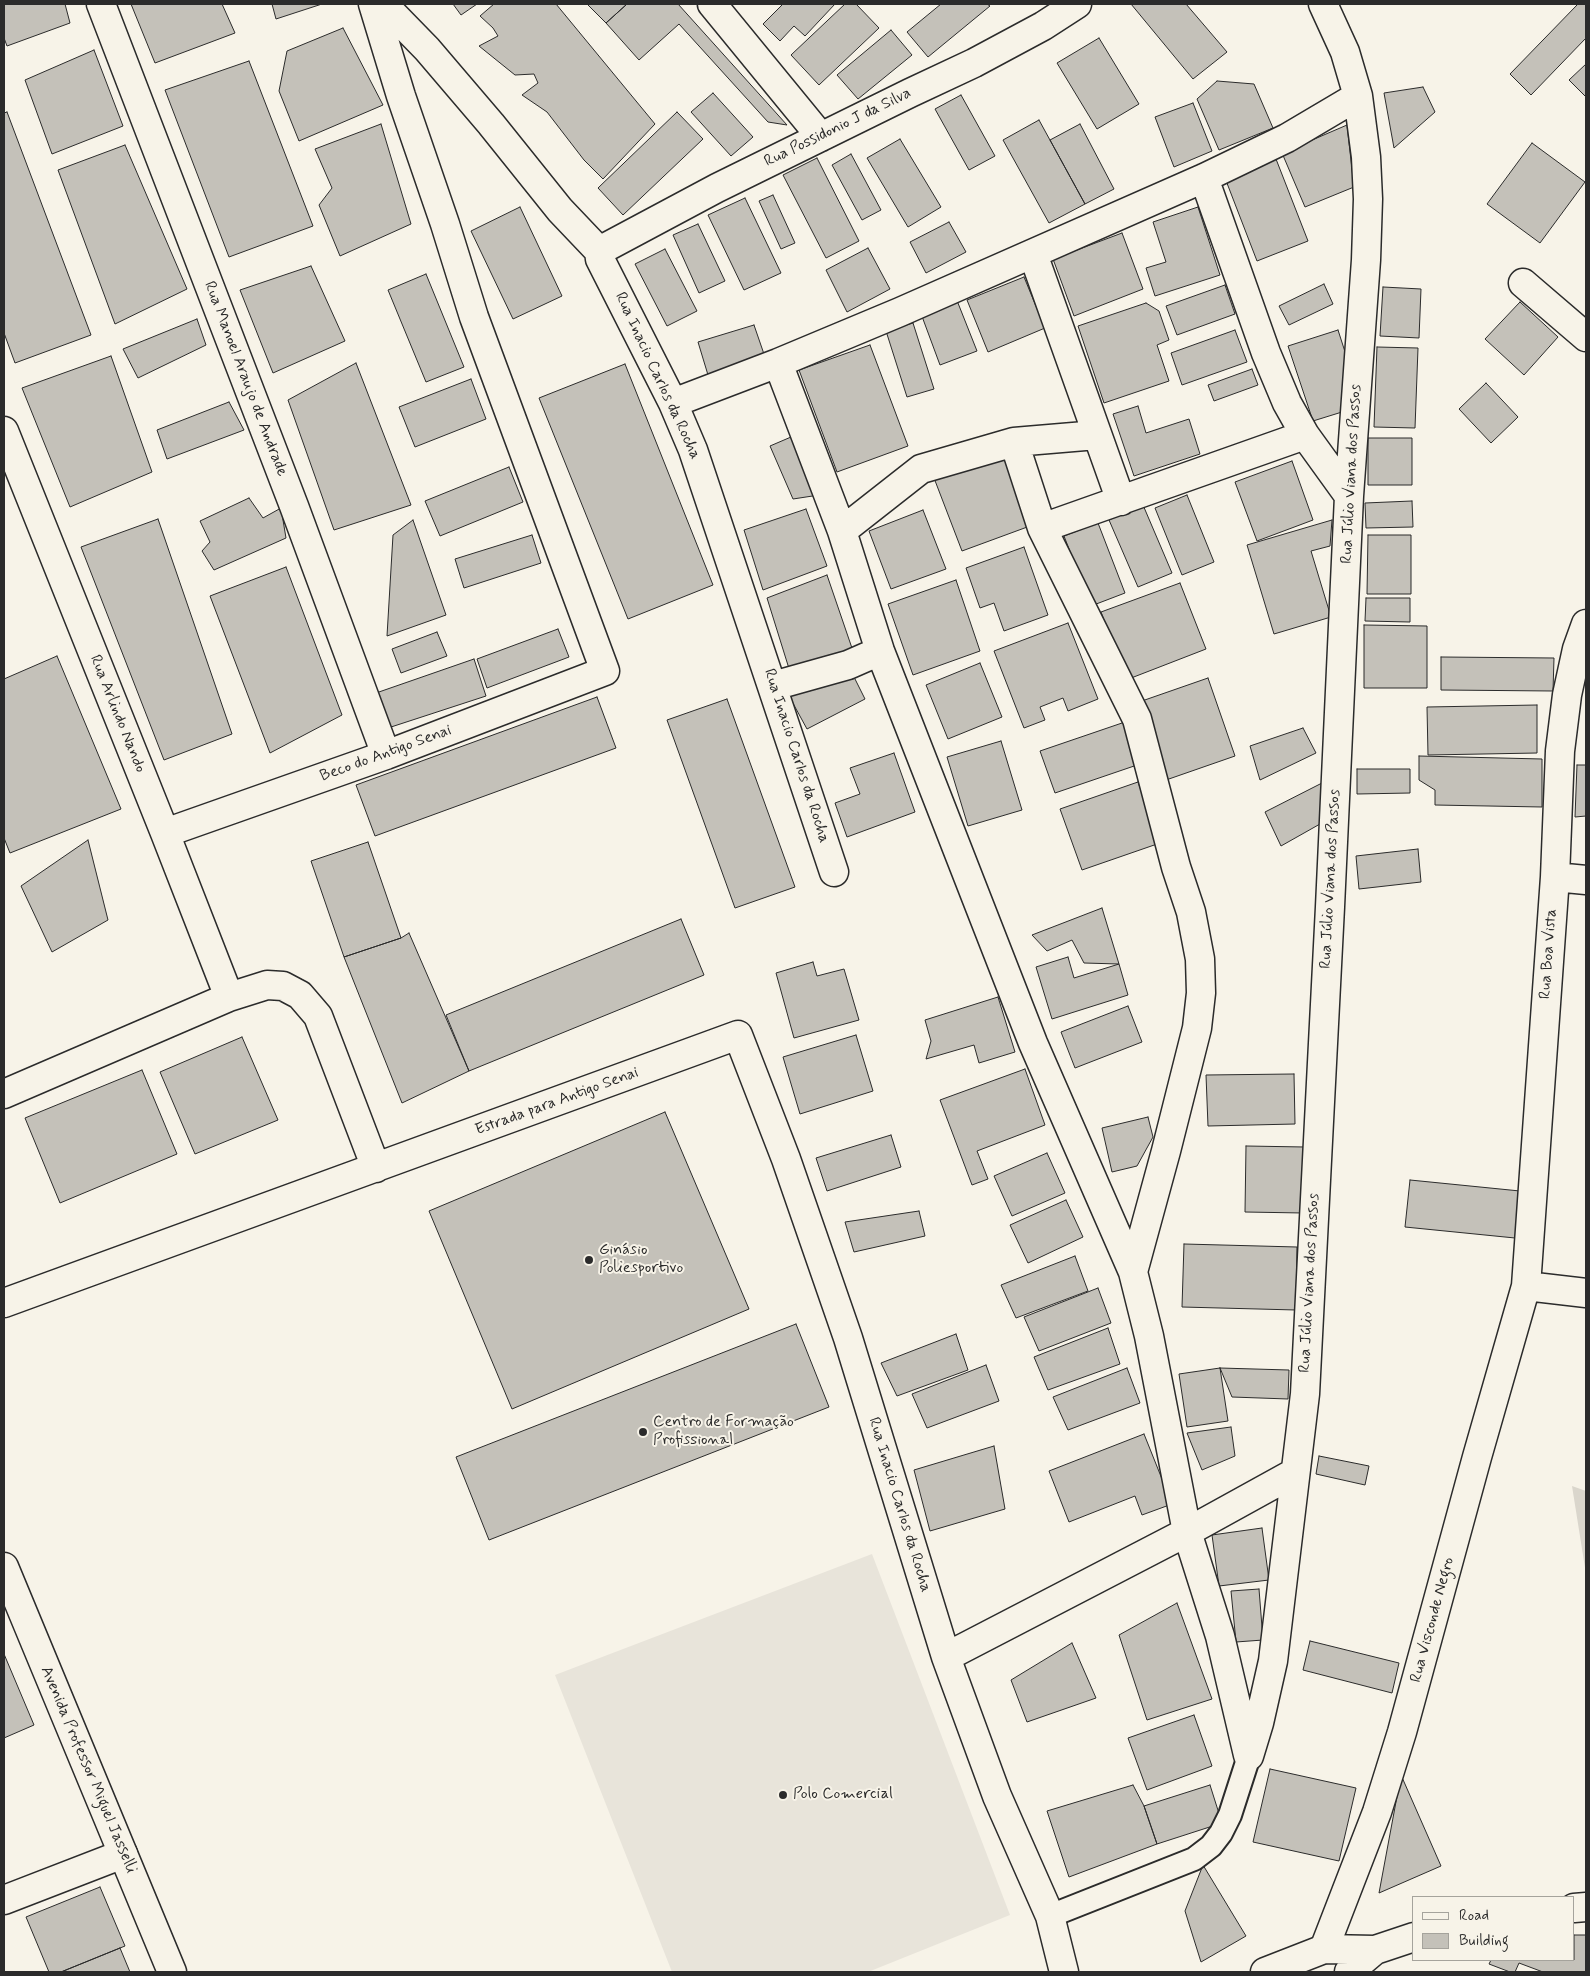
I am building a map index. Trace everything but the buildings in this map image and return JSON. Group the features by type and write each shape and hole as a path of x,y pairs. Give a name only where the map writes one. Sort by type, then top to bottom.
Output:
{"street":[{"name":"Rua Manoel Araujo de Andrade","path":"101,4 294,506 386,755"},
{"name":"Beco do Antigo Senai","path":"165,833 386,755 605,671 474,317 445,224 400,96 373,4"},
{"name":"Rua Inacio Carlos da Rocha","path":"383,4 427,50 491,124 560,210 599,251 600,259 673,403 694,450 834,872"},
{"path":"712,4 821,136"},
{"name":"Rua Possidonio J da Silva","path":"599,251 717,188 974,63 1044,15 1077,4"},
{"name":"Rua Júlio Viana dos Passos","path":"1249,1756 1259,1724 1273,1661 1305,1394 1350,496 1366,260 1368,199 1366,157 1358,96 1344,52 1323,4"},
{"path":"673,403 778,363 900,312 1204,178 1287,138 1358,96"},
{"path":"1204,178 1266,353 1287,403 1305,435 1350,496"},
{"path":"1033,254 1121,501"},
{"path":"1523,283 1586,337"},
{"path":"778,363 842,531 880,651 1032,1043 1133,1272 1149,1336 1187,1532 1220,1636 1249,1756"},
{"name":"Rua Arlindo Nando","path":"4,431 165,833 228,997"},
{"path":"842,531 921,469 1014,442 1097,435"},
{"path":"1042,528 1305,435"},
{"path":"1014,442 1042,528 1137,719 1176,867 1191,912 1200,959 1201,993 1197,1028 1133,1272"},
{"name":"Rua Boa Vista","path":"1526,1286 1555,877 1560,751 1567,694 1577,650 1586,624"},
{"path":"773,686 848,666 880,651"},
{"path":"1555,877 1586,880"},
{"path":"4,1094 228,997 267,985 283,986 300,995 318,1016 376,1168"},
{"name":"Rua Inacio Carlos da Rocha","path":"738,1035 786,1159 848,1338 946,1657 997,1796 1050,1916 1064,1972"},
{"name":"Estrada para Antigo Senai","path":"4,1303 738,1035"},
{"path":"1526,1286 1586,1293"},
{"name":"Rua Visconde Negro","path":"1327,1961 1402,1732 1526,1286"},
{"path":"946,1657 1187,1532 1294,1474"},
{"name":"Avenida Professor Miguel Jasselli","path":"6,1582 124,1854 172,1972"},
{"path":"4,1900 124,1854"},
{"path":"1265,1972 1375,1950 1412,1938"},
{"path":"1348,1972 1375,1950"}],"lane":[{"path":"1050,1916 1194,1859 1211,1846 1221,1833 1230,1815 1249,1756"}],"shaded area":[{"path":"1572,1486 1586,1491 1586,1574"},
{"name":"Polo Comercial","path":"872,1554 1010,1915 868,1972 672,1972 555,1675"}],"place":[{"name":"Ginásio Poliesportivo","path":"589,1260"},
{"name":"Centro de Formação Profissional","path":"643,1432"},
{"name":"Polo Comercial","path":"783,1795"}]}
